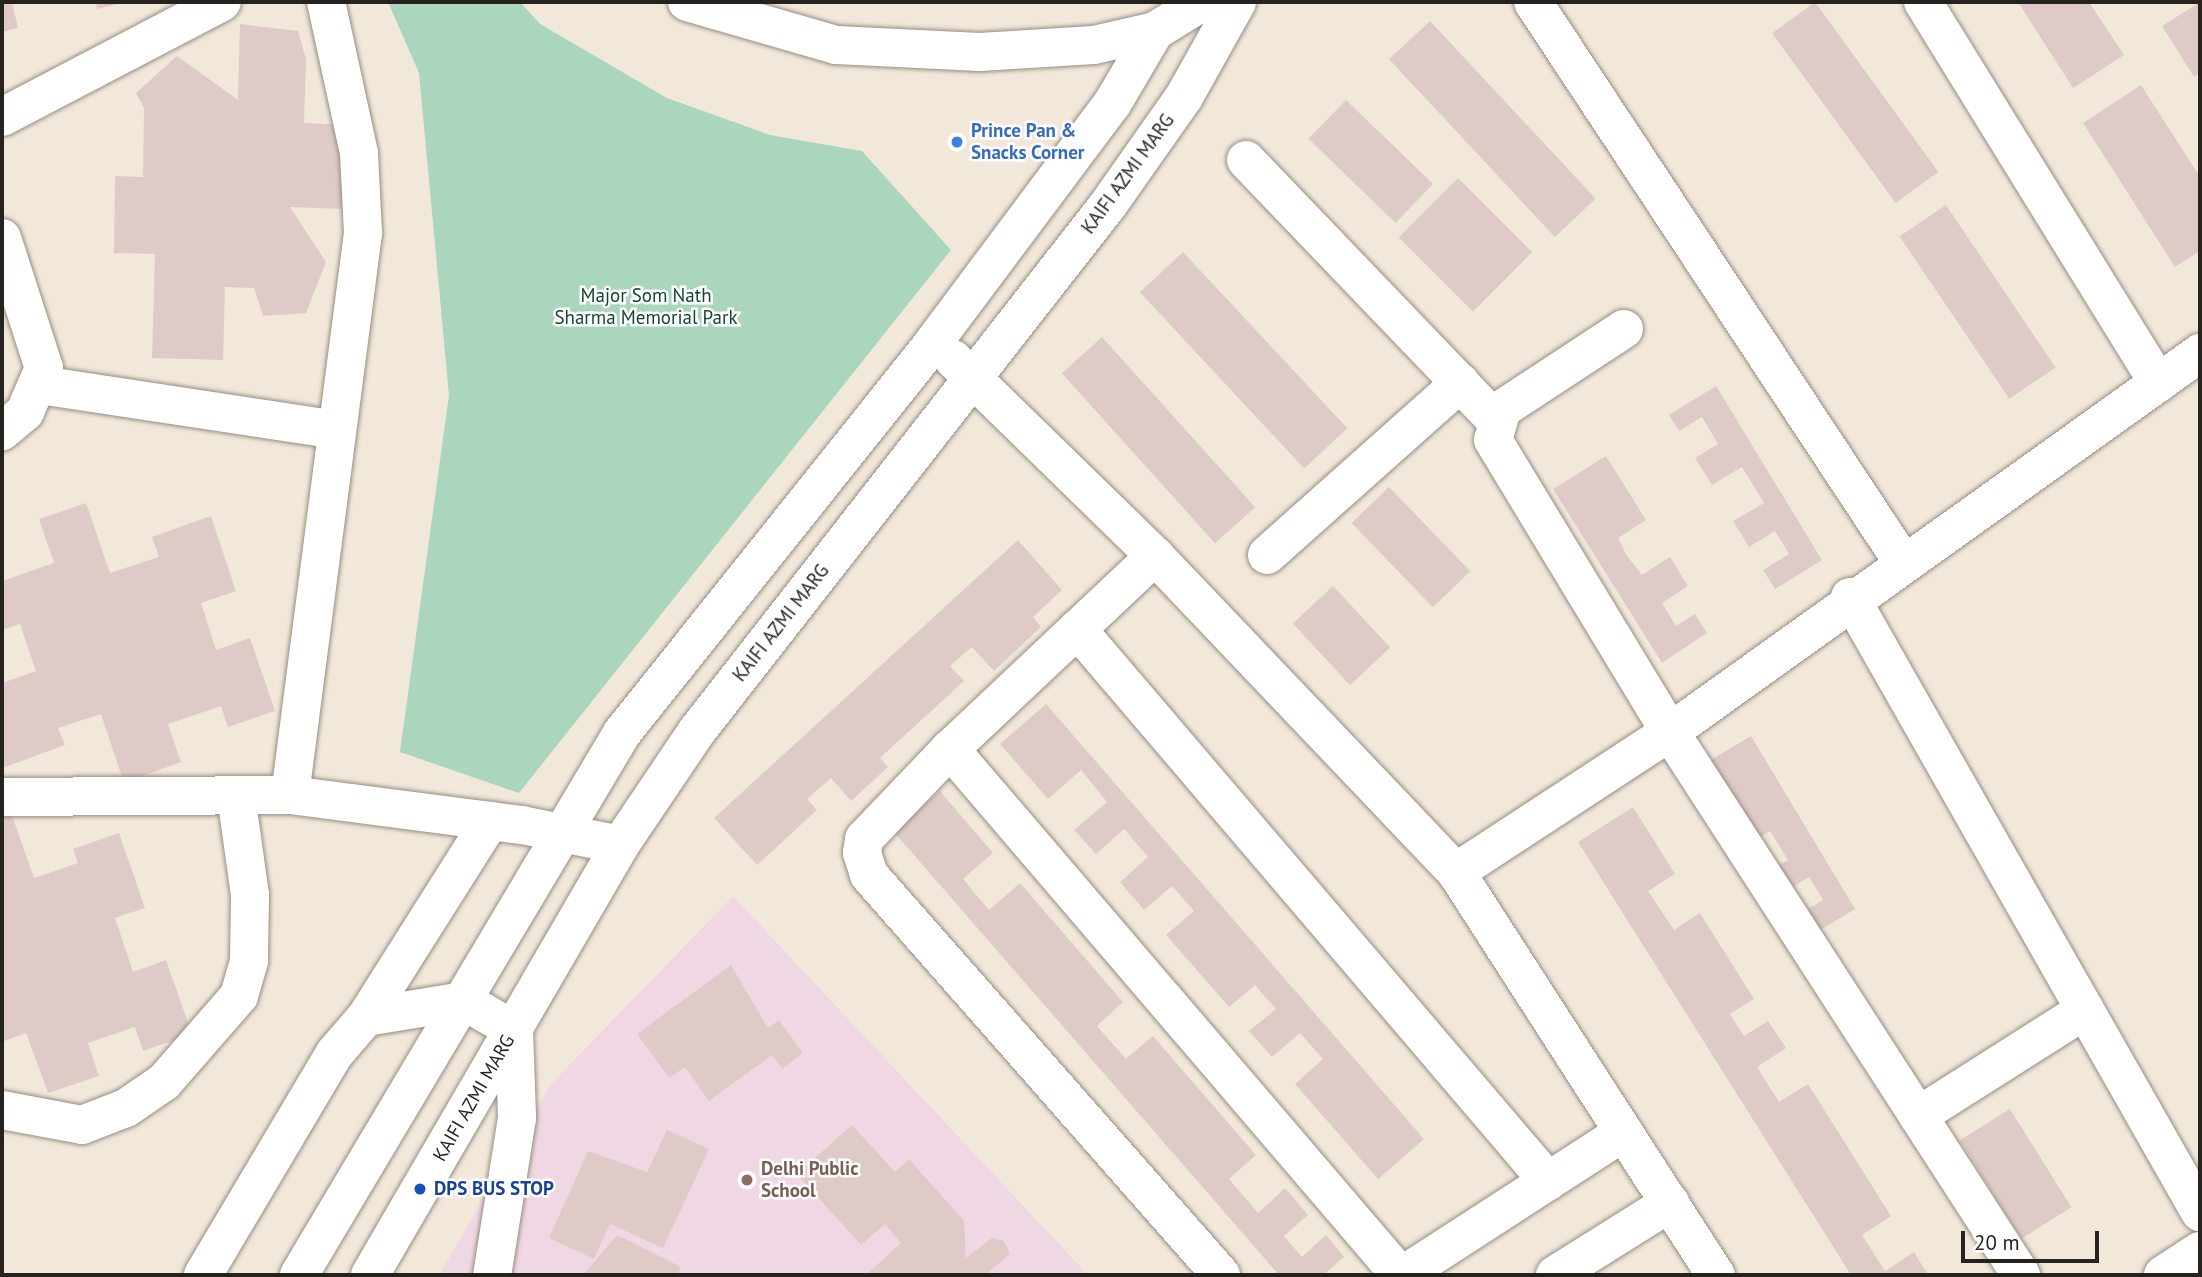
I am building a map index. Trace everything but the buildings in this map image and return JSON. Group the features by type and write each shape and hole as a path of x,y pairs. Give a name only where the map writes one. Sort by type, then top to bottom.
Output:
{"street":[{"path":"2,117 222,2"},
{"path":"290,795 363,233 359,152 326,2"},
{"path":"687,2 836,45 980,52 1094,44 1155,31 1202,2"},
{"name":"KAIFI AZMI MARG","path":"370,1275 620,845 697,731 972,374 1108,205 1184,97 1237,2"},
{"path":"1533,2 1902,561"},
{"path":"1923,2 2158,383"},
{"path":"299,1275 622,733 933,343 1112,104 1155,31"},
{"path":"1246,160 1494,420 1493,440 1501,458 1670,732 2021,1275"},
{"path":"2,238 44,368 40,385 25,412 2,431"},
{"path":"1494,420 1624,329"},
{"path":"933,343 972,374 1156,556 1456,872 1716,1275"},
{"path":"1456,872 1670,732 1850,597 2200,353"},
{"path":"1267,555 1460,383"},
{"path":"40,385 337,430"},
{"path":"1156,556 950,748 864,839 869,875 1221,1275"},
{"path":"1850,597 2200,1212"},
{"path":"1077,629 1548,1181"},
{"path":"950,748 1402,1275 1624,1132"},
{"path":"2,797 290,795 490,821 620,845"},
{"path":"2,1110 82,1125 126,1108 164,1082 239,996 249,960 250,895 236,796"},
{"path":"203,1275 335,1053 366,1017 490,821"},
{"path":"366,1017 464,1001 514,1030 517,1118 492,1275"},
{"path":"1918,1116 2085,1010"},
{"path":"1556,1275 1670,1203"},
{"path":"2163,1275 2200,1251"}],"shaded area":[{"name":"Delhi Public School","path":"733,896 1088,1275 439,1275 551,1084"}],"green space":[{"name":"Major Som Nath Sharma Memorial Park","path":"388,2 520,2 540,24 667,98 770,135 862,151 951,250 519,793 400,752 449,395 419,73"}],"place":[{"name":"Prince Pan & Snacks Corner","path":"957,142"},
{"name":"Delhi Public School","path":"747,1180"},
{"name":"DPS BUS STOP","path":"420,1189"}]}
